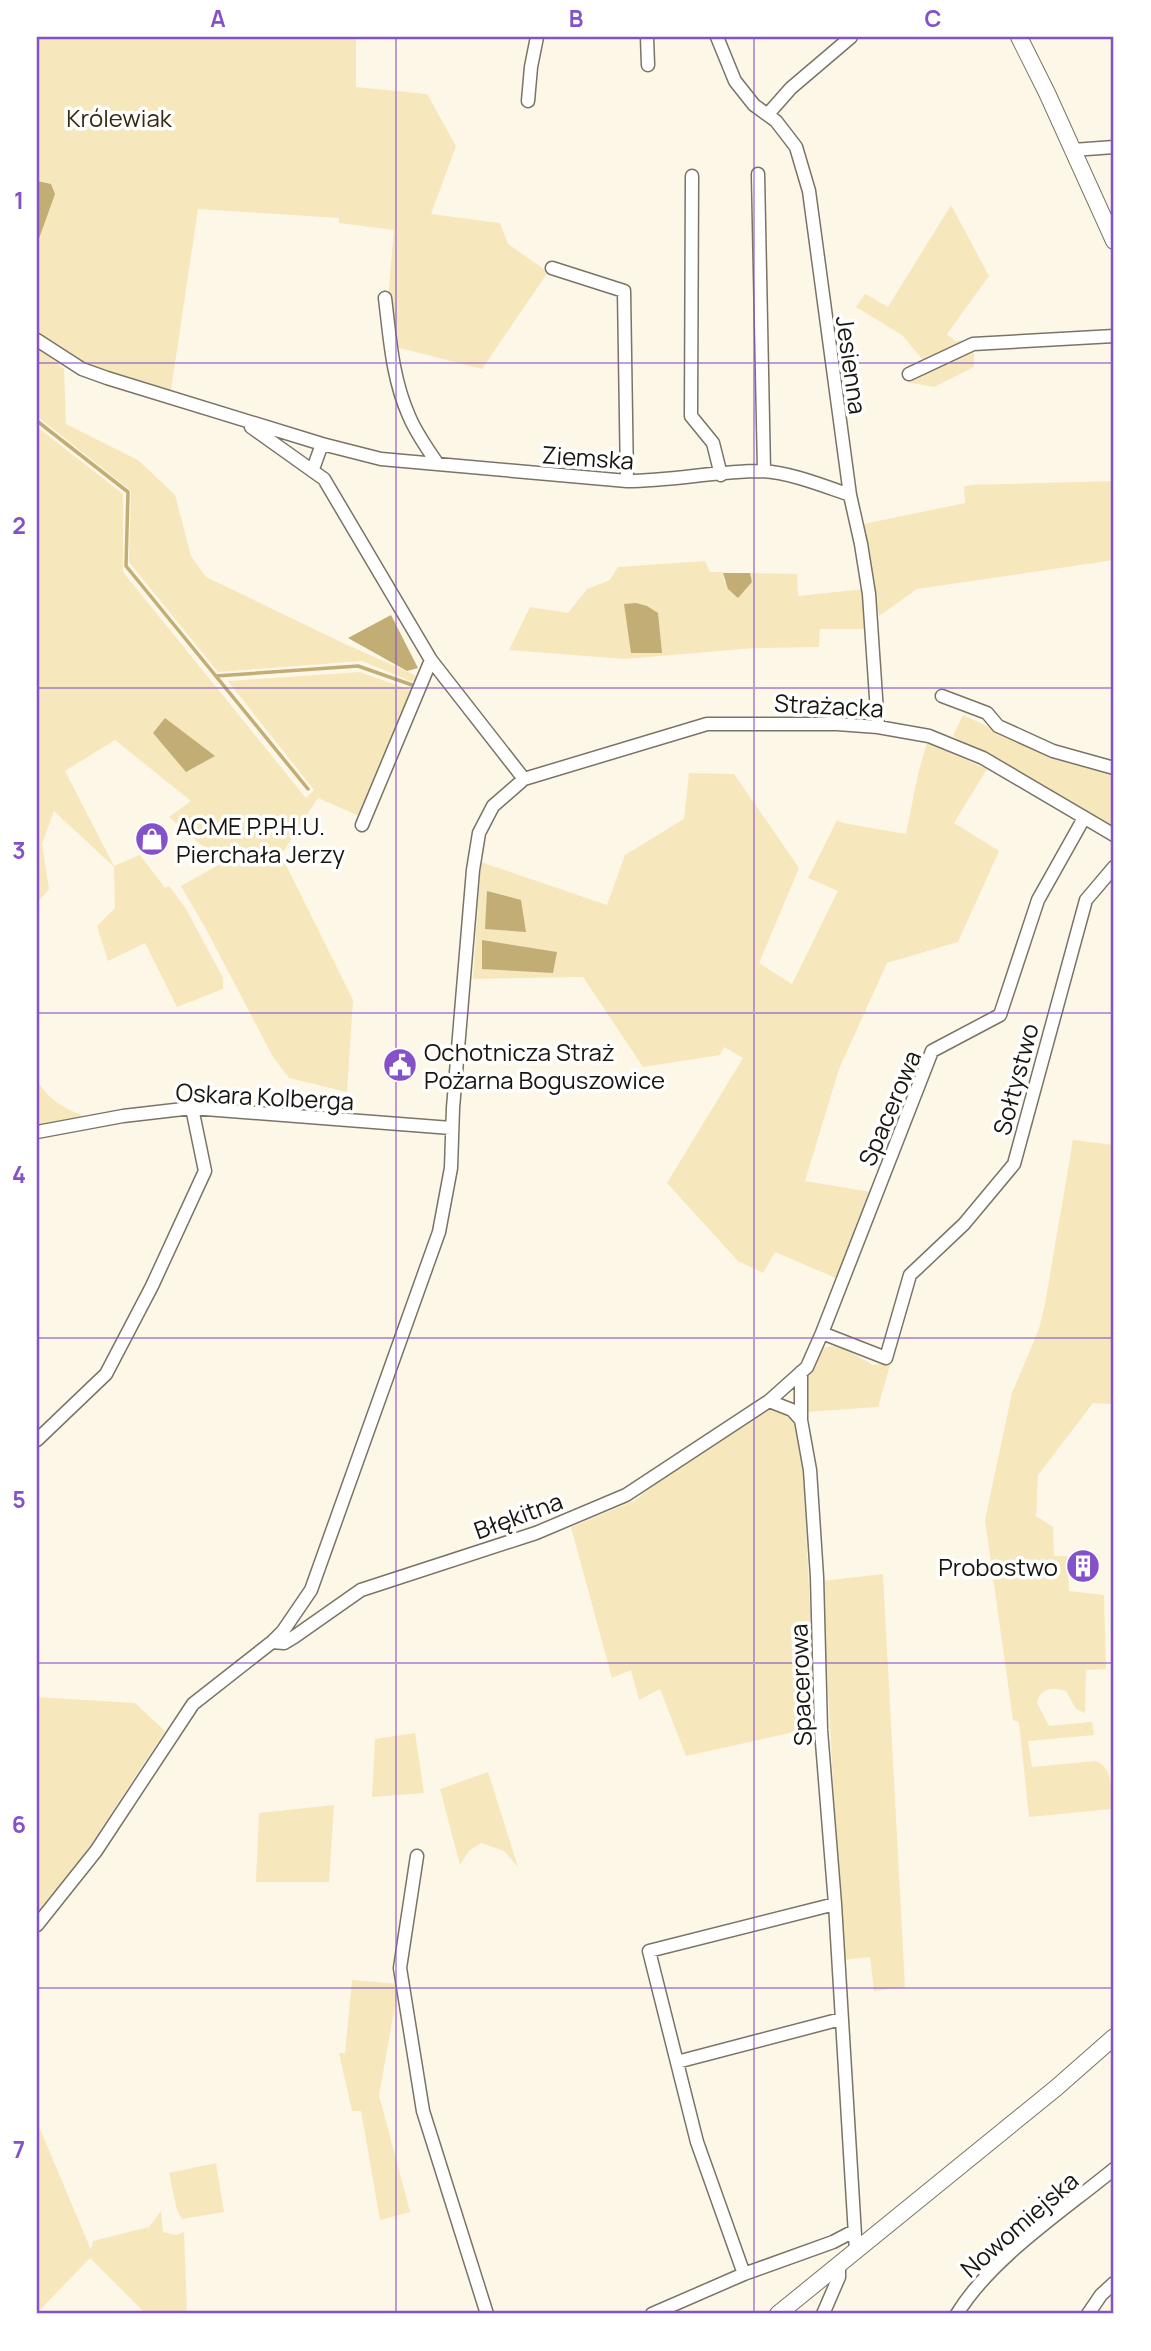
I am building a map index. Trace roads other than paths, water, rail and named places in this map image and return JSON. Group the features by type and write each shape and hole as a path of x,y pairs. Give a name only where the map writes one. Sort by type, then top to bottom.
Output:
{"street":[{"path":"528,101 537,37"},
{"path":"647,37 648,65"},
{"name":"Jesienna","path":"717,37 731,76 754,106 768,114 796,147 809,191 850,495 869,594 877,727"},
{"path":"768,114 792,88 851,37"},
{"path":"1019,37 1114,241"},
{"path":"1073,150 1114,146"},
{"path":"758,174 764,471"},
{"path":"692,176 691,416 713,443 721,475"},
{"path":"552,268 624,291 626,481"},
{"path":"385,298 394,371 400,394 414,428 438,463"},
{"path":"909,374 973,344 1114,336"},
{"name":"Ziemska","path":"37,340 93,373 322,444 381,459 626,481 764,471 810,481 850,495"},
{"name":"Ziemska","path":"240,419 313,470"},
{"path":"322,444 313,470 324,479 338,500 431,660 524,779"},
{"path":"362,825 431,660"},
{"path":"942,696 987,713 998,726 1053,751 1114,768"},
{"name":"Strażacka","path":"451,1128 479,832 493,806 524,779 707,724 837,723 929,736 983,758 1114,835"},
{"name":"Spacerowa","path":"856,2252 835,1904 821,1730 817,1577 810,1469 801,1420 802,1372 822,1334 932,1051 1000,1015 1038,900 1084,818"},
{"name":"Sołtystwo","path":"822,1334 886,1358 910,1275 964,1224 1014,1164 1086,900 1114,867"},
{"path":"37,1440 106,1374 152,1286 205,1171 192,1108"},
{"name":"Oskara Kolberga","path":"37,1132 123,1116 192,1108 451,1128"},
{"name":"Błękitna","path":"37,1925 96,1851 193,1704 272,1642 311,1590 439,1232 451,1168 451,1128"},
{"name":"Błękitna","path":"272,1642 284,1643 361,1590 536,1533 626,1495 769,1401 802,1372"},
{"path":"769,1401 792,1410 801,1420"},
{"path":"417,1856 400,1968 423,2111 487,2314"},
{"path":"744,2273 697,2142 649,1951 835,1904"},
{"path":"677,2062 841,2019"},
{"path":"778,2314 1056,2088 1114,2037"},
{"name":"Nowomiejska","path":"957,2314 985,2277 1114,2169"},
{"path":"652,2314 744,2273 833,2242 854,2231"},
{"path":"833,2242 856,2252"},
{"path":"823,2314 839,2277 839,2266"},
{"path":"1088,2314 1101,2295 1114,2283"}],"waterway":[{"path":"37,421 128,492 126,566 308,789"},
{"path":"216,676 358,666 415,686"}],"place":[{"name":"ACME P.P.H.U. Pierchała Jerzy","path":"152,839"},
{"name":"Ochotnicza Straż Pożarna Boguszowice","path":"400,1065"},
{"name":"Probostwo","path":"1083,1566"}],"park label":[{"name":"Królewiak","path":"119,117"}]}
